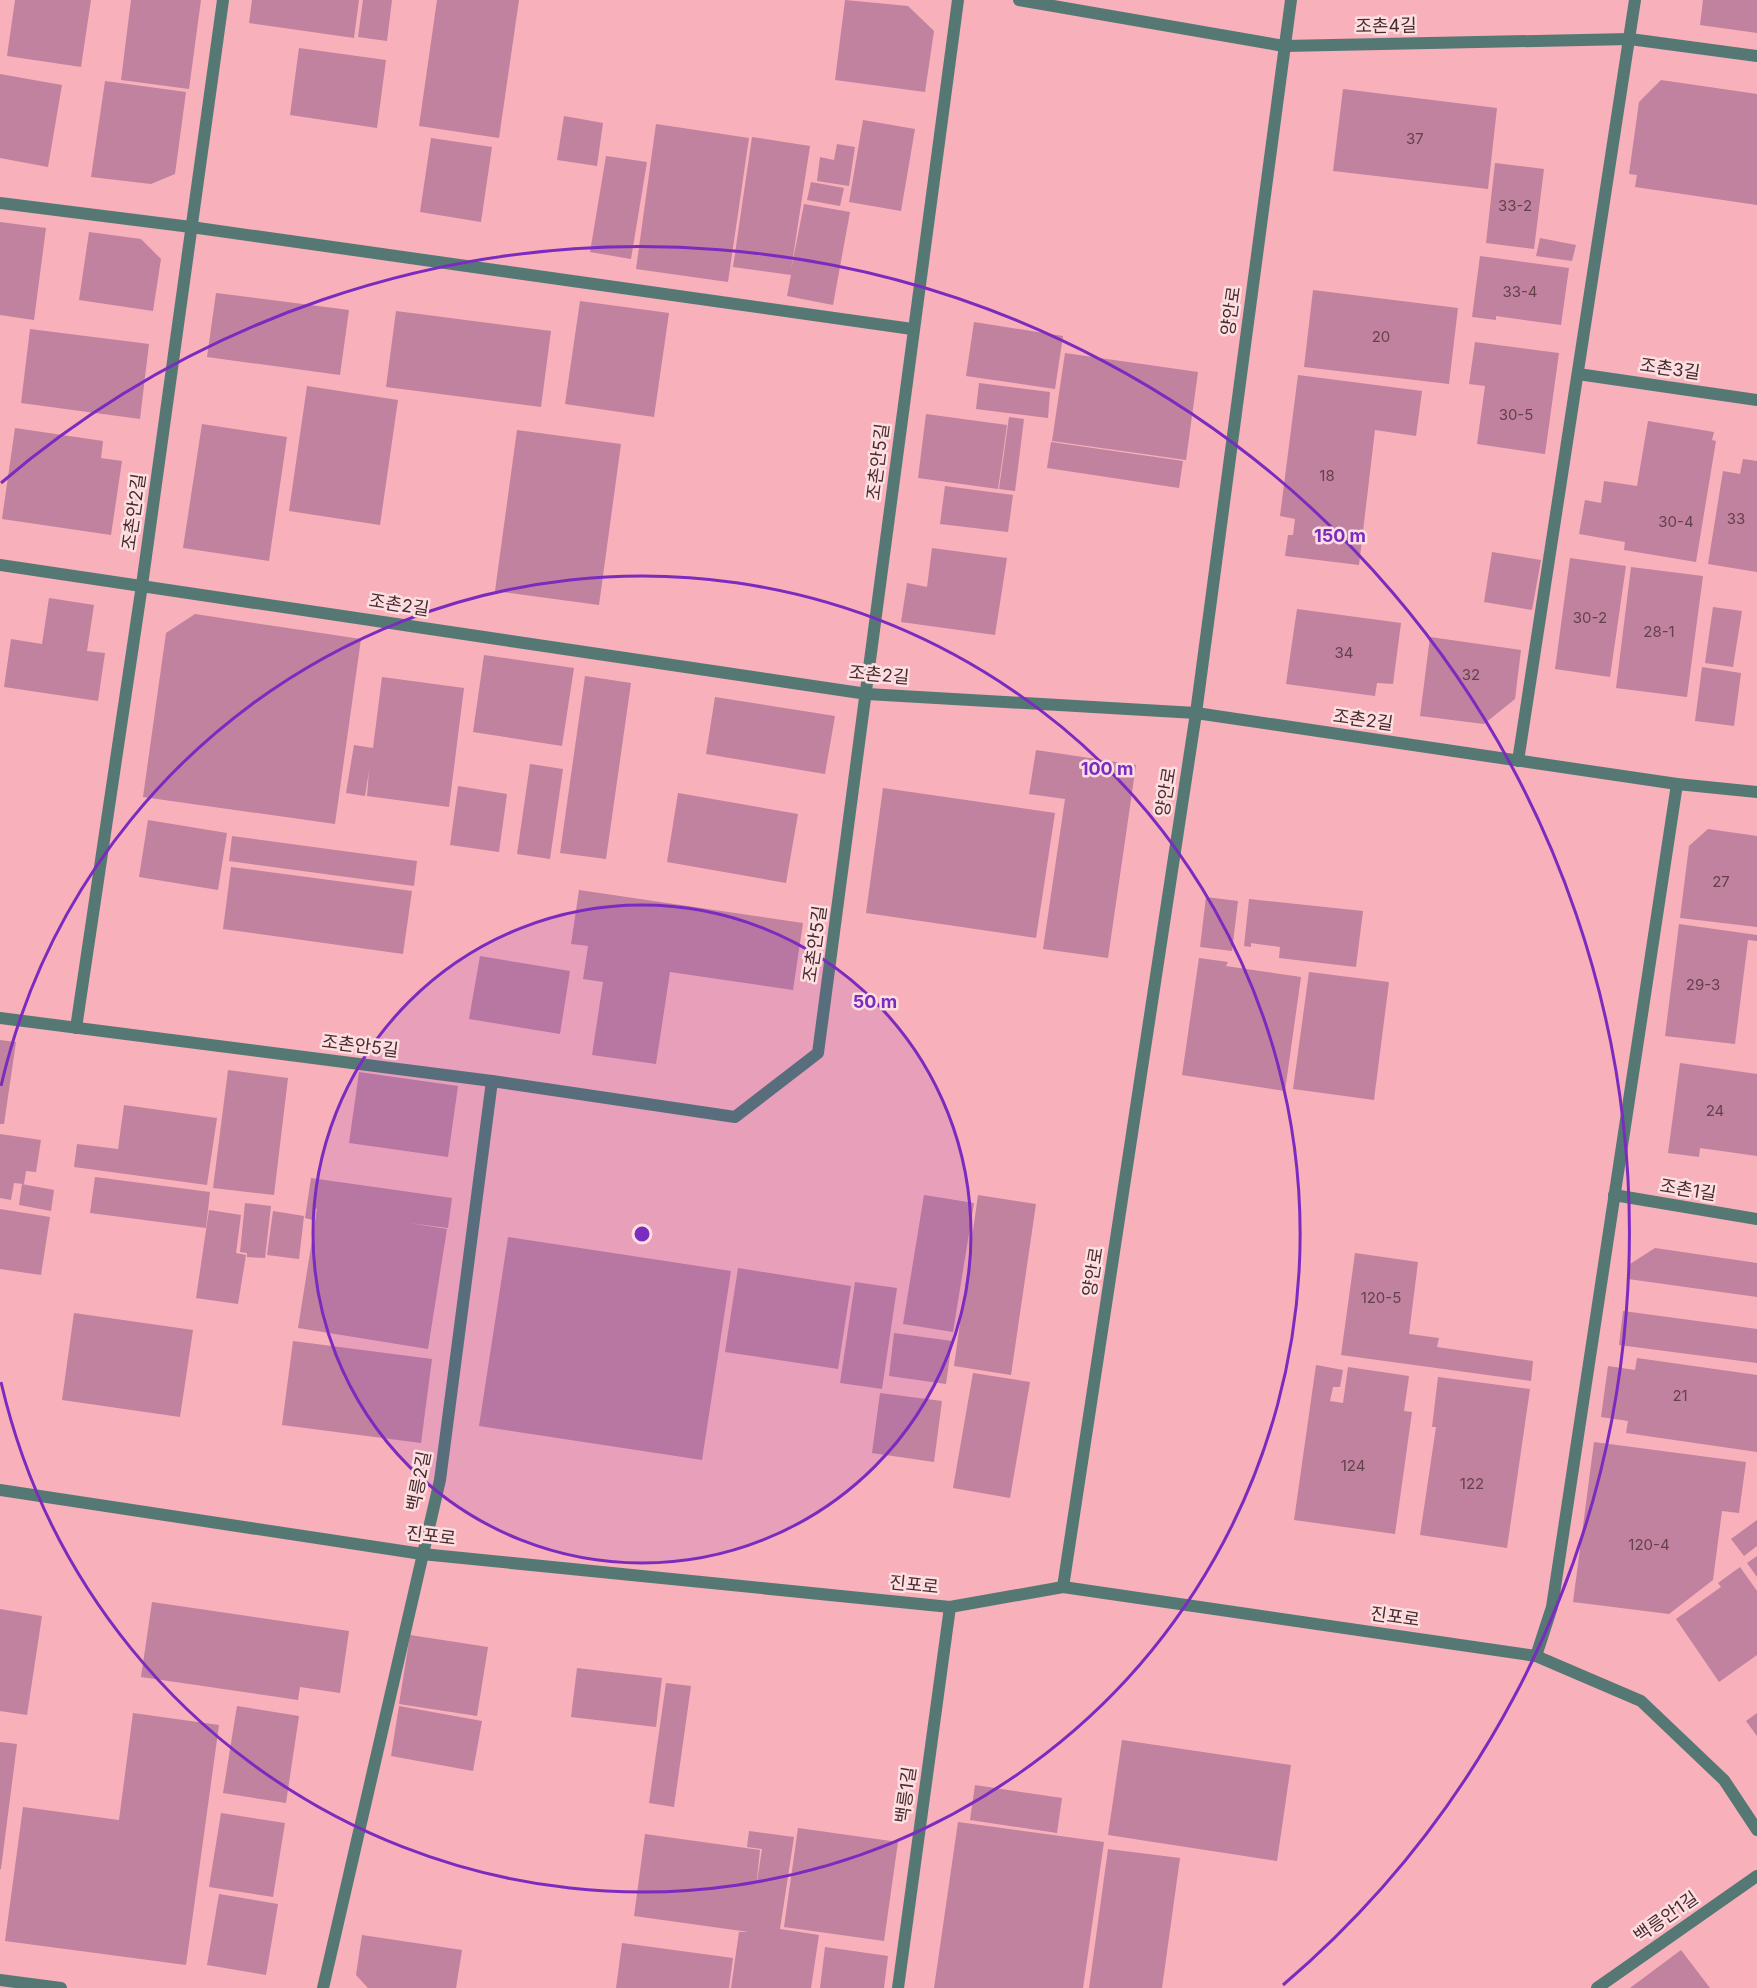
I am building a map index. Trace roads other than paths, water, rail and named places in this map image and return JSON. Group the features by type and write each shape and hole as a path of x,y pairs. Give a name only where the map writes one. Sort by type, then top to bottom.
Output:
{"street":[{"name":"조촌안2길","path":"76,1028 142,585 223,0"},
{"name":"조촌안5길","path":"0,1018 492,1081 735,1117 818,1053 867,694 912,330 958,0"},
{"name":"조촌4길","path":"1019,0 1284,46 1630,39 1757,56"},
{"name":"양안로","path":"1063,1587 1196,713 1291,0"},
{"path":"1518,761 1635,0"},
{"path":"0,203 191,227 912,330"},
{"name":"조촌3길","path":"1578,374 1757,400"},
{"name":"조촌2길","path":"0,565 867,694 1196,713 1518,761 1757,792"},
{"path":"1536,1656 1552,1607 1677,783"},
{"name":"백릉2길","path":"323,1988 440,1480 492,1081"},
{"name":"조촌1길","path":"1614,1196 1757,1219"},
{"name":"진포로","path":"0,1490 422,1554 950,1606 1063,1587 1536,1656 1641,1701 1724,1780 1757,1830"},
{"name":"백릉1길","path":"898,1988 950,1606"},
{"name":"백릉안1길","path":"1597,1988 1757,1876"},
{"path":"0,1980 61,1988"}]}
